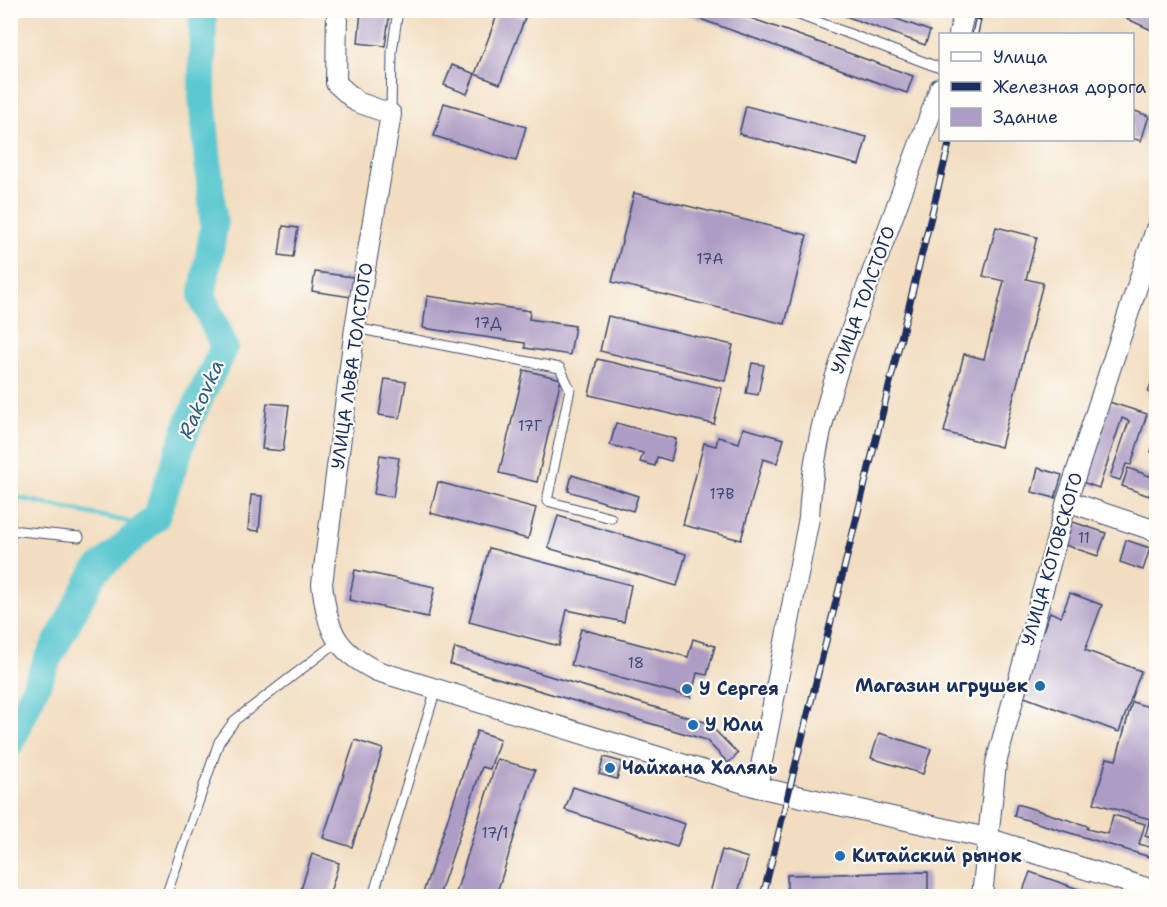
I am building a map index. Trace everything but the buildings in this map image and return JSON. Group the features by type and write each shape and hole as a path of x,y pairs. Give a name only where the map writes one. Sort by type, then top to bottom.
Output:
{"street":[{"path":"337,10 336,83 357,102 391,114"},
{"path":"959,33 965,10"},
{"name":"УЛИЦА ТОЛСТОГО","path":"757,787 809,518 810,486 819,431 837,370 939,91"},
{"name":"УЛИЦА ЛЬВА ТОЛСТОГО","path":"391,114 355,328 322,584 326,610 337,642 356,661 370,668 757,787 987,838 1156,891"},
{"name":"УЛИЦА КОТОВСКОГО","path":"982,897 996,763 1067,501 1156,229"},
{"path":"1067,501 1156,531"}],"lane":[{"path":"391,114 392,52 398,10"},
{"path":"786,10 939,68"},
{"path":"355,328 560,368 570,388 547,501 611,518"},
{"path":"10,530 78,537"},
{"path":"166,897 219,741 235,720 337,642"},
{"path":"373,897 436,689"}],"waterway":[{"name":"Rakovka","path":"10,744 48,659 94,573 156,517 190,419 224,347 202,297 214,226 202,97 203,10"},
{"path":"10,496 147,526"}],"railway":[{"path":"975,33 980,10"},
{"path":"763,896 950,141"}],"place":[{"name":"Магазин игрушек","path":"1040,686"},
{"name":"У Сергея","path":"687,689"},
{"name":"У Юли","path":"693,725"},
{"name":"Чайхана Халяль","path":"610,768"},
{"name":"Китайский рынок","path":"840,856"}]}
